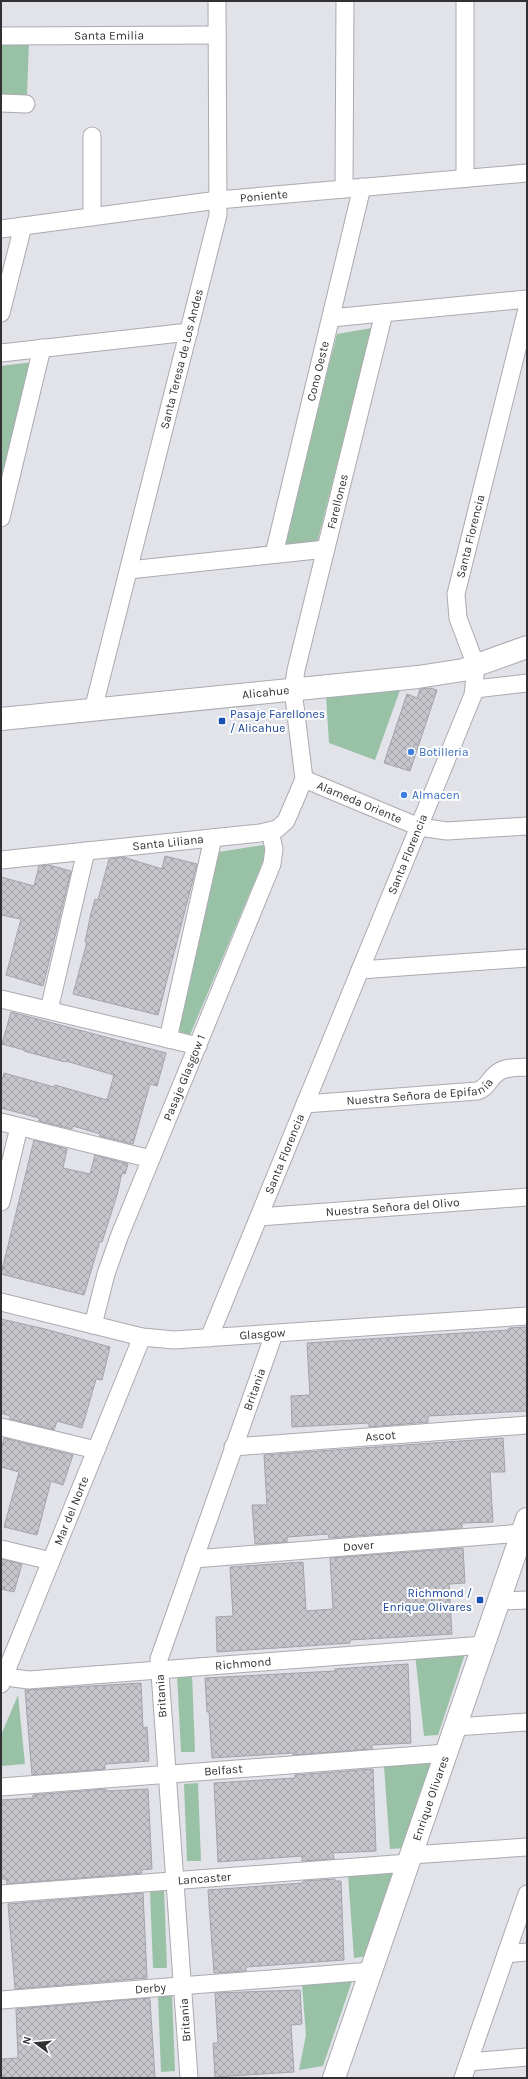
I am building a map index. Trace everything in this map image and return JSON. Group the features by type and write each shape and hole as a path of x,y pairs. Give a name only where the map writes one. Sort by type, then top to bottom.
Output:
{"street":[{"name":"Santa Teresa de Los Andes","path":"93,710 215,229 218,200 217,1"},
{"path":"344,189 345,1"},
{"path":"465,1 465,178"},
{"name":"Santa Emilia","path":"1,36 217,35"},
{"path":"1,103 26,104"},
{"path":"92,136 92,217"},
{"name":"Poniente","path":"1,229 218,200 527,173"},
{"name":"Cono Oeste","path":"274,554 362,187"},
{"path":"1,313 22,226"},
{"path":"331,318 527,299"},
{"name":"Santa Florencia","path":"209,1338 475,688 476,666 458,618 456,594 520,359 527,308"},
{"name":"Farellones","path":"294,690 296,670 384,313"},
{"path":"1,353 189,332"},
{"path":"1,518 42,348"},
{"path":"129,570 326,549"},
{"name":"Alicahue","path":"1,719 418,677 476,666 527,647"},
{"path":"475,688 527,683"},
{"name":"Alameda Oriente","path":"294,690 304,779 419,827 447,831 527,826"},
{"name":"Santa Liliana","path":"1,860 270,831 282,826 286,821 304,779"},
{"name":"Pasaje Glasgow 1","path":"93,1325 112,1256 272,864 274,849 270,831"},
{"path":"168,1039 213,838"},
{"path":"49,1010 86,851"},
{"path":"360,970 527,958"},
{"path":"1,999 198,1046"},
{"name":"Nuestra Señora de Epifanía","path":"305,1104 477,1091 487,1087 499,1071 527,1067"},
{"path":"1,1122 151,1159"},
{"path":"1,1202 19,1127"},
{"name":"Nuestra Señora del Olivo","path":"259,1217 527,1197"},
{"name":"Glasgow","path":"1,1302 142,1337 168,1340 527,1316"},
{"name":"Britania","path":"189,2078 166,1774 159,1659 274,1334"},
{"name":"Mar del Norte","path":"2,1677 142,1337"},
{"name":"Ascot","path":"233,1447 527,1425"},
{"path":"1,1427 96,1450"},
{"name":"Dover","path":"194,1558 524,1526"},
{"name":"Enrique Olivares","path":"334,2078 499,1601 520,1562 524,1526"},
{"path":"1,1549 51,1561"},
{"path":"499,1601 527,1600"},
{"name":"Richmond","path":"2,1677 29,1680 484,1645"},
{"path":"455,1727 527,1722"},
{"name":"Belfast","path":"1,1787 446,1753"},
{"name":"Lancaster","path":"1,1894 174,1881 527,1847"},
{"path":"463,2078 527,1894"},
{"path":"506,1954 527,1952"},
{"name":"Derby","path":"1,2000 371,1971"},
{"path":"469,2062 527,2057"}],"green space":[{"path":"1,42 29,42 27,96 1,97"},
{"path":"372,328 317,543 283,546 337,334"},
{"path":"33,362 1,487 1,366"},
{"path":"400,690 375,760 329,743 326,696"},
{"path":"263,845 267,852 190,1035 175,1030 219,852"},
{"path":"466,1651 438,1735 424,1736 415,1654"},
{"path":"192,1674 195,1752 181,1752 177,1675"},
{"path":"18,1695 25,1764 1,1766 1,1735"},
{"path":"433,1762 405,1848 390,1849 384,1766"},
{"path":"198,1783 201,1861 187,1861 184,1784"},
{"path":"397,1871 368,1956 354,1958 348,1875"},
{"path":"164,1890 167,1968 153,1968 150,1891"},
{"path":"352,1981 323,2066 299,2070 306,2035 302,1985"},
{"path":"172,1994 175,2071 161,2072 158,1995"}],"building":[{"path":"430,688 437,690 410,771 384,763 407,694 417,698 420,689"},
{"path":"165,856 197,864 158,1015 73,994 87,942 85,942 91,913 95,899 98,900 109,859 123,857 162,869"},
{"path":"49,865 71,871 43,986 6,975 21,919 1,915 1,877 34,886 39,866"},
{"path":"11,1012 166,1053 157,1086 150,1084 133,1144 100,1136 100,1134 73,1126 72,1129 39,1121 39,1118 1,1108 1,1084 4,1073 54,1087 55,1085 107,1100 114,1075 2,1044"},
{"path":"34,1140 67,1149 63,1168 90,1174 95,1155 128,1164 125,1174 122,1173 117,1195 102,1242 100,1241 84,1295 1,1274"},
{"path":"1,1319 45,1329 110,1347 102,1380 96,1379 82,1428 57,1421 54,1430 10,1419 10,1416 1,1413"},
{"path":"527,1327 527,1411 428,1416 428,1422 369,1427 369,1423 292,1427 291,1396 310,1395 307,1343 509,1330 509,1328"},
{"path":"4,1438 73,1455 63,1485 51,1481 37,1535 4,1527 19,1472 1,1467 1,1451"},
{"path":"503,1438 505,1472 490,1472 493,1522 462,1523 462,1528 329,1538 328,1534 287,1537 287,1542 255,1544 252,1505 267,1505 264,1455"},
{"path":"463,1548 465,1583 449,1584 452,1634 350,1640 350,1643 217,1652 216,1617 233,1616 230,1567 303,1562 306,1611 333,1609 330,1558"},
{"path":"1,1559 22,1564 14,1592 1,1589"},
{"path":"408,1664 411,1743 372,1745 372,1749 293,1755 293,1753 212,1758 205,1678 335,1671 335,1669"},
{"path":"141,1683 143,1728 147,1727 149,1761 105,1764 105,1769 32,1775 25,1690"},
{"path":"373,1769 376,1851 333,1853 334,1859 302,1861 302,1856 218,1862 214,1783 295,1778 295,1775"},
{"path":"106,1789 106,1791 148,1789 152,1869 141,1870 142,1873 7,1884 6,1879 1,1879 1,1800 33,1798 33,1795"},
{"path":"335,1879 335,1881 341,1881 344,1960 246,1967 246,1971 214,1973 208,1890 303,1883 303,1881"},
{"path":"143,1893 147,1978 15,1989 8,1904"},
{"path":"300,1990 302,2024 291,2025 294,2072 215,2077 213,2043 218,2043 215,1993"},
{"path":"149,1998 155,2078 1,2078 1,2059 17,2058 18,2056 16,2009"}],"place":[{"name":"Pasaje Farellones / Alicahue","path":"222,721"},
{"name":"Botilleria","path":"411,752"},
{"name":"Almacen","path":"404,795"},
{"name":"Richmond / Enrique Olivares","path":"480,1600"}]}
